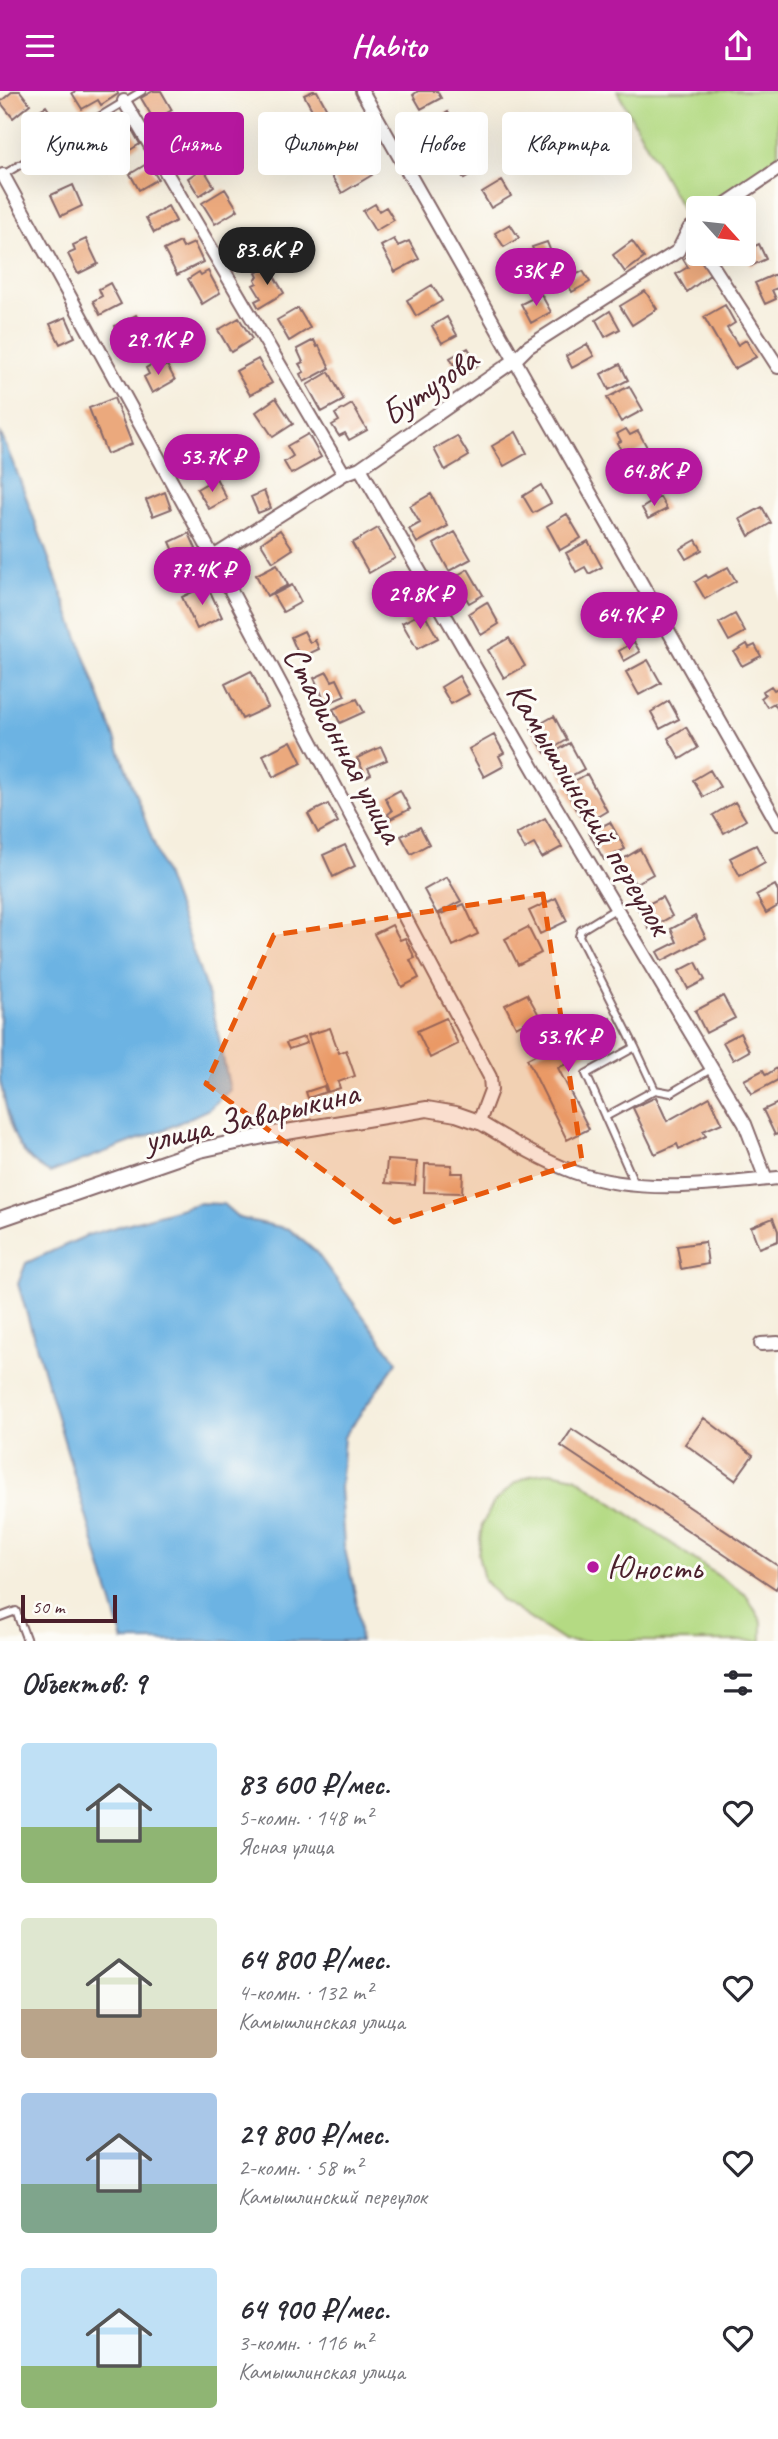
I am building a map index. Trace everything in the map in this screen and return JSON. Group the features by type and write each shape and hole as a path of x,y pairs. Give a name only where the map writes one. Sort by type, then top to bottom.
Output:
{"street":[{"path":"362,91 778,824"},
{"path":"124,101 344,474"},
{"path":"738,196 778,169"},
{"name":"Стадионная улица","path":"3,175 213,557 490,1077 491,1090 479,1122"},
{"name":"Бутузова","path":"213,557 344,474 360,468 515,361 528,347 678,251 686,238"},
{"path":"713,266 778,367"},
{"name":"Камышлинский переулок","path":"360,468 745,1124 772,1179"},
{"name":"улица Заварыкина","path":"0,1219 200,1150 268,1135 427,1109 456,1114 479,1122"},
{"path":"479,1122 522,1147 575,1172 636,1186 772,1179"},
{"path":"761,1344 778,1343"}],"lane":[{"path":"3,175 142,91"},
{"path":"617,908 581,930 579,936 655,1090"},
{"path":"635,1048 586,1075 636,1186"},
{"path":"605,1117 655,1090 671,1093 712,1068"},
{"path":"0,1617 16,1611 27,1641"}],"highlighted area":[{"path":"543,894 582,1161 394,1222 206,1084 274,935"}],"green space":[{"path":"617,91 778,91 778,161 727,196 686,196 686,217 632,118 632,112 629,112"},
{"name":"Юность","path":"551,1472 575,1477 746,1595 762,1622 762,1641 564,1641 501,1600 484,1580 478,1554 482,1525 494,1502 515,1483 531,1475"}],"water":[{"path":"0,432 182,920 212,1006 230,1090 209,1109 168,1128 50,1173 37,1165 19,1145 0,1081"},
{"path":"200,1203 223,1204 239,1218 289,1229 316,1252 397,1362 344,1437 340,1488 344,1545 356,1598 360,1641 123,1641 18,1284 26,1263 88,1235"}],"building":[{"path":"13,91 20,91 30,104 13,118 0,102"},
{"path":"117,91 118,94 101,105 98,100 82,109 72,93"},
{"path":"153,91 161,91 172,110 149,112 141,98"},
{"path":"317,91 328,111 313,112 304,95"},
{"path":"418,91 437,91 441,98 421,109 413,95"},
{"path":"46,106 50,112 36,112"},
{"path":"130,126 140,144 130,150"},
{"path":"144,165 144,175 156,175 158,179 139,190 130,174"},
{"path":"192,175 207,175 214,186 199,196 188,178"},
{"path":"331,175 372,175 342,193"},
{"path":"502,181 511,196 491,208 482,193"},
{"path":"73,185 82,206 61,216 51,195"},
{"path":"225,189 238,210 215,224 202,203"},
{"path":"375,204 379,211 386,207 394,220 375,231 363,211"},
{"path":"168,206 176,221 154,233 146,218"},
{"path":"510,224 519,238 504,247 495,233"},
{"path":"246,230 262,254 241,267 225,243"},
{"path":"86,239 98,264 78,274 68,254 75,251 73,245"},
{"path":"394,239 398,246 409,241 419,259 395,272 381,246"},
{"path":"632,241 644,258 625,272 613,255"},
{"path":"180,242 183,248 194,243 203,262 177,275 164,250"},
{"path":"547,242 555,262 540,268 538,264 532,266 528,255 534,252 532,247"},
{"path":"759,244 766,259 756,264 756,245"},
{"path":"268,266 284,293 259,308 255,301 261,298 253,285 257,283 256,273"},
{"path":"706,266 711,274 687,292 676,274 688,267"},
{"path":"208,271 220,293 202,304 188,279 199,272 201,275"},
{"path":"583,271 590,282 572,292 565,280"},
{"path":"776,274 778,288 772,290 776,299 765,304 755,283"},
{"path":"110,283 121,304 100,315 93,301 102,296 99,289"},
{"path":"432,285 442,301 416,316 407,300"},
{"path":"645,291 657,309 632,325 620,306"},
{"path":"541,294 551,312 531,323 521,304"},
{"path":"725,305 735,323 727,328 738,345 746,340 756,357 734,369 704,317"},
{"path":"298,308 310,328 289,341 277,320"},
{"path":"610,311 620,329 605,337 596,320"},
{"path":"136,315 151,344 136,352 127,336 121,339 115,326"},
{"path":"66,317 75,337 60,344 50,324"},
{"path":"447,317 457,335 442,343 432,326"},
{"path":"239,318 252,339 231,352 218,330"},
{"path":"314,340 330,368 304,382 300,374 304,372 299,364 303,362 297,349"},
{"path":"587,344 594,356 572,368 566,356"},
{"path":"468,348 478,365 460,376 450,358"},
{"path":"258,359 272,383 250,395 236,371"},
{"path":"158,361 161,368 167,365 175,380 152,393 144,377 149,374 146,368"},
{"path":"620,364 628,380 609,390 601,374"},
{"path":"329,372 344,400 322,412 307,385"},
{"path":"629,386 643,410 621,422 607,398"},
{"path":"114,398 132,444 107,454 89,408"},
{"path":"276,398 293,424 273,437 256,412"},
{"path":"352,404 367,430 349,440 345,433 339,436 332,425 339,421 335,414"},
{"path":"626,429 630,435 638,431 647,447 626,459 617,443 621,441 617,434"},
{"path":"516,432 527,453 504,466 492,446"},
{"path":"308,434 321,457 291,474 284,462 293,456 287,446"},
{"path":"457,436 469,456 445,470 434,449"},
{"path":"196,442 205,459 189,467 181,450"},
{"path":"648,454 657,471 629,487 620,470"},
{"path":"216,478 227,499 209,509 197,489"},
{"path":"541,485 551,503 533,513 523,496"},
{"path":"264,491 271,508 258,513 251,497"},
{"path":"165,492 171,509 153,516 146,500"},
{"path":"431,494 448,526 417,543 409,529 420,523 410,506"},
{"path":"660,497 667,509 648,519 642,508"},
{"path":"762,507 771,523 749,536 740,519"},
{"path":"567,514 581,538 560,550 547,526"},
{"path":"378,528 395,558 369,573 352,543"},
{"path":"280,530 293,549 273,562 261,543"},
{"path":"455,532 471,559 449,571 434,544"},
{"path":"189,533 197,551 178,560 170,542"},
{"path":"696,540 702,550 686,559 680,549"},
{"path":"588,541 602,567 589,574 585,567 576,572 566,553"},
{"path":"277,564 288,585 267,596 256,575"},
{"path":"728,567 736,581 705,599 695,582"},
{"path":"468,569 483,595 469,603 466,598 457,602 446,582"},
{"path":"207,585 222,617 197,629 182,597"},
{"path":"292,585 301,602 283,612 273,595"},
{"path":"615,601 621,613 597,626 591,615"},
{"path":"487,602 499,624 481,635 469,613"},
{"path":"423,612 438,638 417,649 402,623"},
{"path":"735,614 745,632 729,641 719,623"},
{"path":"304,631 310,643 315,640 319,649 300,658 291,637"},
{"path":"509,638 525,666 504,678 488,650"},
{"path":"634,642 640,652 624,661 619,651"},
{"path":"747,644 749,648 755,645 761,656 742,666 734,652"},
{"path":"648,660 661,683 639,695 626,672"},
{"path":"251,671 268,707 242,719 225,684"},
{"path":"327,672 332,681 337,679 345,696 326,704 314,678"},
{"path":"459,676 469,694 451,704 441,687"},
{"path":"771,686 774,690 778,688 778,710 774,703 767,707 761,698 765,695 763,691"},
{"path":"357,699 364,712 340,723 333,709"},
{"path":"669,701 679,719 660,729 651,712"},
{"path":"554,716 567,740 545,753 531,729"},
{"path":"686,727 698,748 680,759 668,738"},
{"path":"494,735 504,753 499,756 504,766 484,777 469,749"},
{"path":"291,741 302,763 273,777 263,755"},
{"path":"570,743 584,769 564,780 550,755"},
{"path":"381,747 387,760 368,768 371,774 366,777 357,758"},
{"path":"710,770 720,787 703,797 693,780"},
{"path":"587,774 607,811 585,824 564,787"},
{"path":"400,790 410,809 390,819 388,814 392,811 385,798"},
{"path":"735,802 746,820 724,833 713,815"},
{"path":"328,804 338,822 318,833 308,814"},
{"path":"545,818 562,847 542,858 534,844 525,849 516,834"},
{"path":"610,822 625,849 604,860 589,833"},
{"path":"420,827 429,844 411,854 401,836"},
{"path":"345,845 355,866 333,877 323,855"},
{"path":"756,845 765,862 740,876 730,858"},
{"path":"640,849 653,874 635,884 631,877 622,882 613,865"},
{"path":"447,877 461,901 437,914 424,890"},
{"path":"775,885 778,891 778,906 766,913 756,895"},
{"path":"662,897 672,916 649,929 638,909"},
{"path":"556,898 567,921 540,934 529,911"},
{"path":"464,904 478,934 453,946 439,915"},
{"path":"695,916 706,938 662,961 657,952 677,942 671,929"},
{"path":"392,925 400,940 405,938 415,958 410,960 419,978 402,987 374,934"},
{"path":"528,927 541,953 518,965 505,939"},
{"path":"696,962 705,980 688,989 679,971"},
{"path":"527,994 539,1015 516,1027 505,1005"},
{"path":"723,996 735,1018 706,1033 695,1011"},
{"path":"446,1018 458,1044 430,1058 417,1031"},
{"path":"610,1018 619,1037 558,1068 589,1129 567,1140 527,1059"},
{"path":"330,1028 339,1053 346,1050 355,1076 338,1082 340,1088 328,1092 308,1035"},
{"path":"740,1033 749,1051 733,1060 723,1042"},
{"path":"304,1037 307,1043 289,1049 286,1043"},
{"path":"777,1068 778,1080 752,1094 744,1080 763,1070 766,1075"},
{"path":"324,1086 326,1092 308,1098 306,1092"},
{"path":"656,1097 667,1121 710,1097 722,1123 703,1131 706,1136 679,1149 677,1144 655,1154 633,1108"},
{"path":"778,1103 778,1134 775,1135 763,1110"},
{"path":"387,1160 417,1162 415,1185 385,1183"},
{"path":"425,1164 452,1165 451,1173 463,1173 462,1193 424,1192"},
{"path":"773,1218 778,1231 778,1241 759,1248 751,1227"},
{"path":"705,1242 708,1264 681,1269 677,1246"},
{"path":"704,1418 753,1455 735,1480 685,1444"},
{"path":"572,1429 778,1566 776,1589 561,1446"}],"place":[{"name":"Юность","path":"593,1567"}]}
